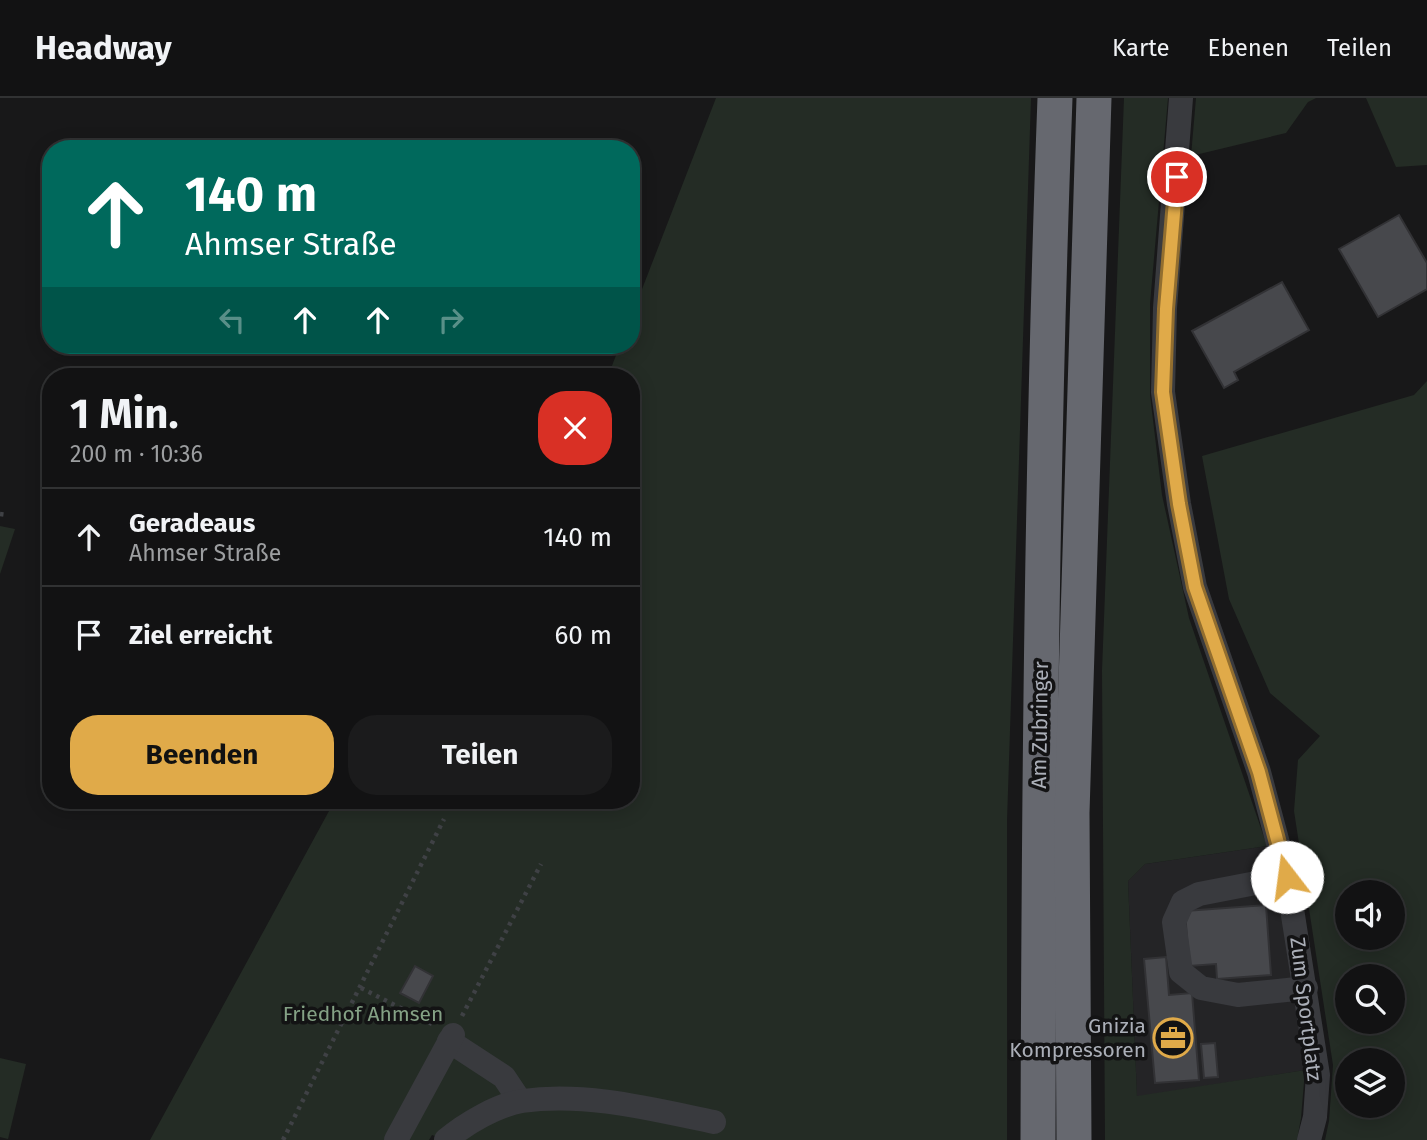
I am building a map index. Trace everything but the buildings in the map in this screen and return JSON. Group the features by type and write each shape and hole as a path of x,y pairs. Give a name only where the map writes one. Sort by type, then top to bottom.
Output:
{"highway":[{"name":"Am Zubringer","path":"1038,1140 1039,716 1047,310 1055,98"},
{"name":"Am Zubringer","path":"1075,1138 1072,813 1094,98"}],"street":[{"name":"Zum Sportplatz","path":"1181,98 1163,392 1179,504 1195,587 1259,772 1287,877 1318,1075 1315,1117 1309,1140"},
{"path":"1287,877 1199,894 1183,902 1174,922 1181,972 1201,988 1238,995 1306,988"},
{"path":"396,1140 451,1038 504,1077 520,1101"},
{"path":"446,1140 468,1122 520,1101 577,1098 628,1104 714,1122"}],"path":[{"path":"0,514 8,514"},
{"path":"283,1140 444,819"},
{"path":"361,988 451,1038 541,864"}],"shaded area":[{"path":"1267,846 1280,899 1305,1070 1137,1097 1128,881 1145,864"}],"green space":[{"name":"Friedhof Ahmsen","path":"716,98 1031,98 1007,821 1007,1140 446,1140 432,1135 429,1140 150,1140 330,809 640,809 640,368 611,368 617,354 640,354 640,294"},
{"path":"1124,98 1168,98 1150,304 1150,395 1162,495 1189,618 1267,846 1145,864 1128,881 1137,1096 1305,1070 1297,1140 1105,1140 1102,671"},
{"path":"1196,98 1316,98 1308,102 1286,133 1191,156"},
{"path":"1366,98 1427,98 1427,165 1396,167"},
{"path":"1427,381 1427,1140 1325,1140 1333,1065 1294,811 1298,760 1320,736 1270,693 1229,599 1202,456 1414,395"},
{"path":"0,526 15,529 0,574"},
{"path":"0,1058 26,1064 8,1139 0,1137"}],"place":[{"name":"Gnizia Kompressoren","path":"1173,1038"}],"route":[{"path":"1177,177 1166,309 1163,392 1179,504 1195,587 1259,772 1287,877"}]}
